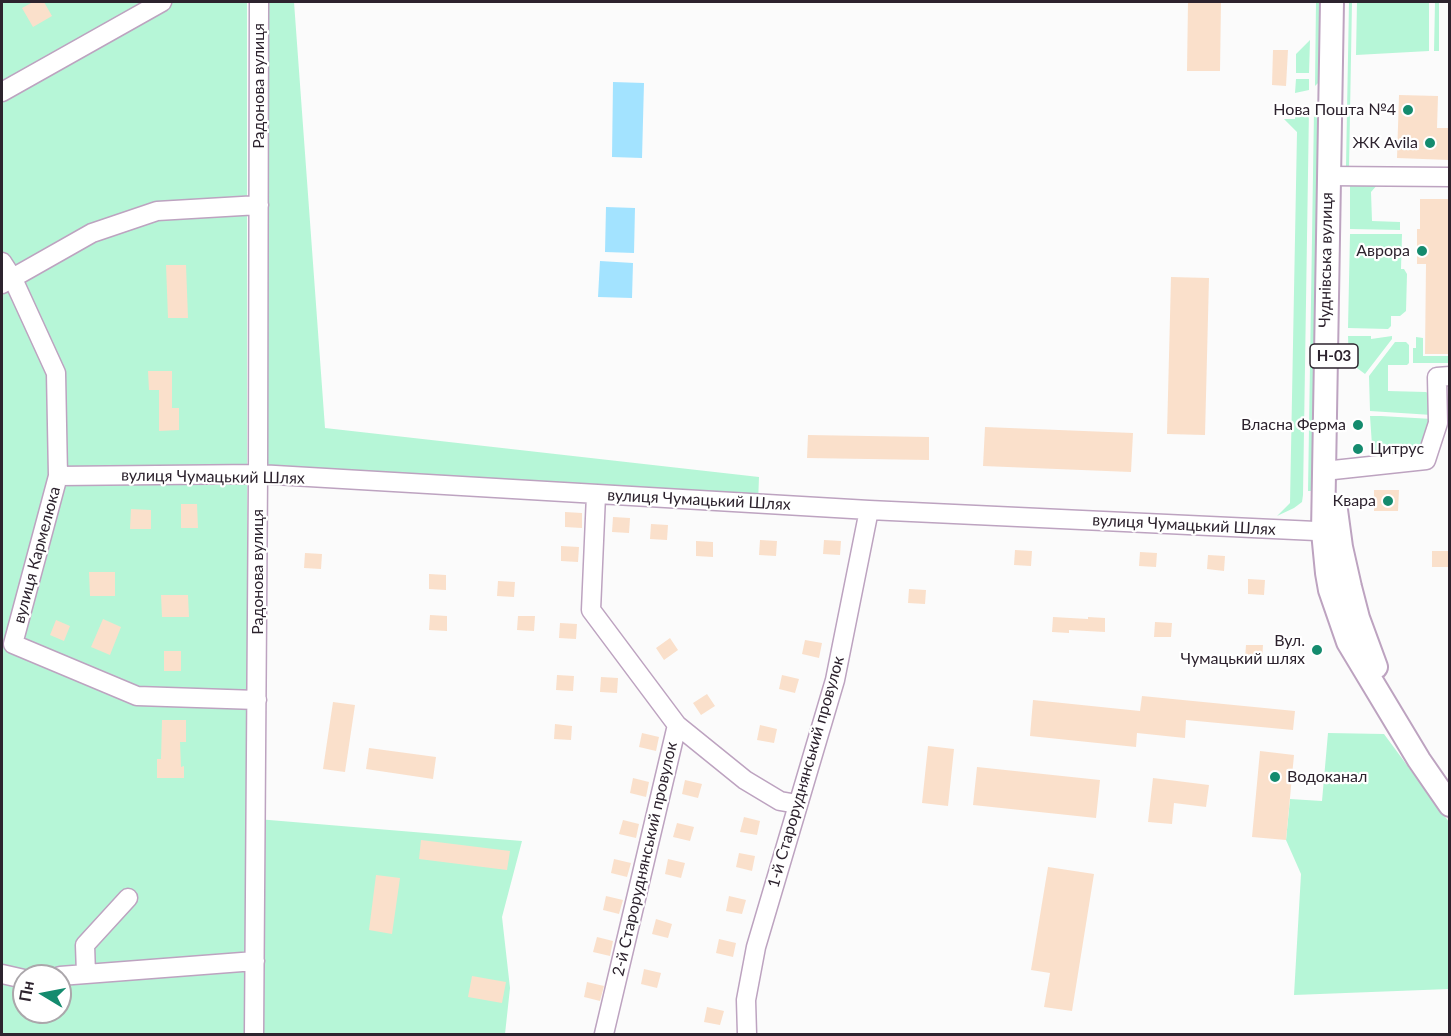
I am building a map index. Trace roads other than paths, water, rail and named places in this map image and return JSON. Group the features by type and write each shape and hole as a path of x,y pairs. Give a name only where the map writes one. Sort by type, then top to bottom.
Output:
{"main road":[{"name":"Чуднівська вулиця","path":"1332,2 1329,470 1331,532 1327,573 1348,642 1447,798"},
{"name":"Чуднівська вулиця","path":"1332,176 1340,2"}],"street":[{"path":"2,92 162,2"},
{"name":"Радонова вулиця","path":"254,1035 259,2"},
{"path":"1332,176 1449,177"},
{"path":"7,282 92,233 157,211 259,205"},
{"name":"вулиця Кармелюка","path":"2,262 7,282 56,373 58,476 13,644 137,696 257,700"},
{"path":"1329,470 1426,460 1438,423 1437,377 1449,376"},
{"name":"вулиця Чумацький Шлях","path":"58,476 258,474 869,510 1331,532"},
{"name":"2-й Староруднянський провулок","path":"596,495 591,610 677,725 604,1035"},
{"name":"1-й Староруднянський провулок","path":"747,1035 746,1000 756,947 835,680 869,510"},
{"path":"677,725 745,780 780,801 797,804"},
{"path":"86,974 85,945 128,898"},
{"path":"72,975 255,962"}],"water":[{"path":"613,82 644,83 642,158 612,157"},
{"path":"606,207 635,208 634,253 605,252"},
{"path":"600,261 633,263 632,298 598,297"}],"place":[{"name":"Нова Пошта №4","path":"1408,110"},
{"name":"ЖК Avila","path":"1430,143"},
{"name":"Аврора","path":"1422,251"},
{"name":"Власна Ферма","path":"1358,425"},
{"name":"Цитрус","path":"1358,449"},
{"name":"Квара","path":"1388,501"},
{"name":"Вул. Чумацький шлях","path":"1317,650"},
{"name":"Водоканал","path":"1275,777"}]}
